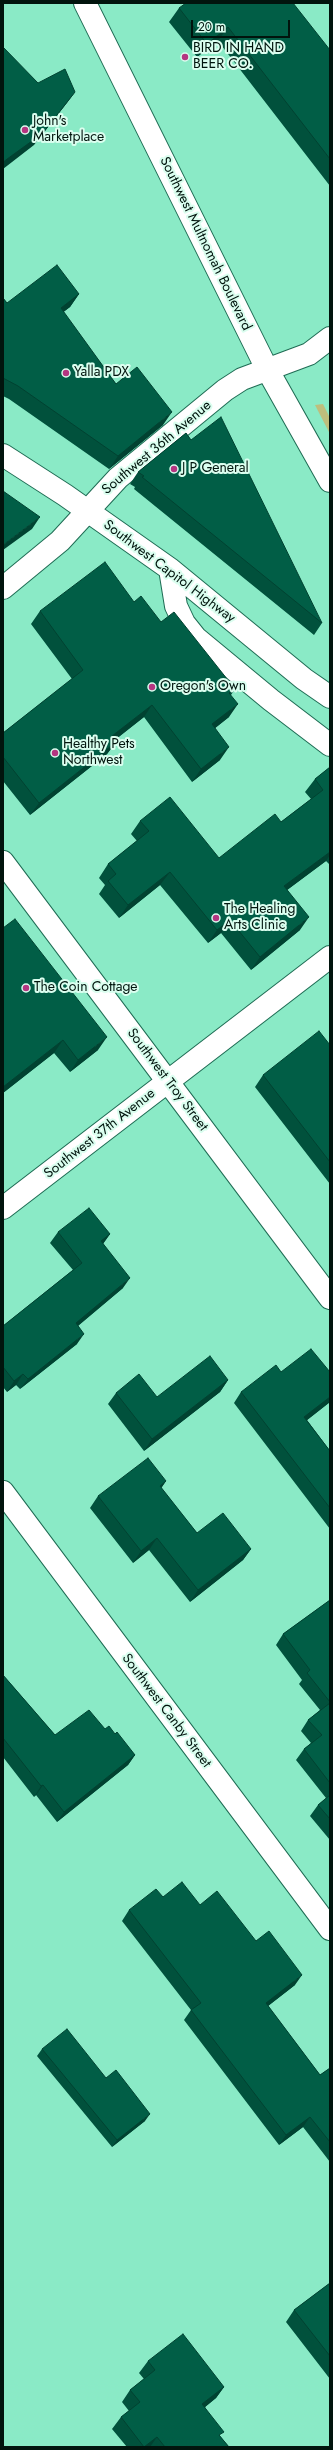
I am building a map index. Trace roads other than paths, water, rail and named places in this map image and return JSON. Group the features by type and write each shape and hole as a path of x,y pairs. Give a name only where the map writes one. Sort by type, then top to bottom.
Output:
{"street":[{"name":"Southwest Multnomah Boulevard","path":"85,3 267,369 330,481"},
{"name":"Southwest 36th Avenue","path":"3,588 60,542 87,510 118,478 200,411 242,379 309,354 330,338"},
{"name":"Southwest Capitol Highway","path":"3,455 87,510 170,570 304,679 330,697"},
{"path":"170,570 176,606 184,623 196,638 271,700 330,745"},
{"name":"Southwest Troy Street","path":"3,862 330,1298"},
{"name":"Southwest 37th Avenue","path":"3,1208 330,957"},
{"name":"Southwest Canby Street","path":"3,1492 330,1928"}],"place":[{"name":"BIRD IN HAND BEER CO.","path":"185,57"},
{"name":"John's Marketplace","path":"25,130"},
{"name":"Yalla PDX","path":"66,373"},
{"name":"J P General","path":"174,469"},
{"name":"Oregon's Own","path":"152,687"},
{"name":"Healthy Pets Northwest","path":"55,753"},
{"name":"The Healing Arts Clinic","path":"216,918"},
{"name":"The Coin Cottage","path":"26,988"}]}
